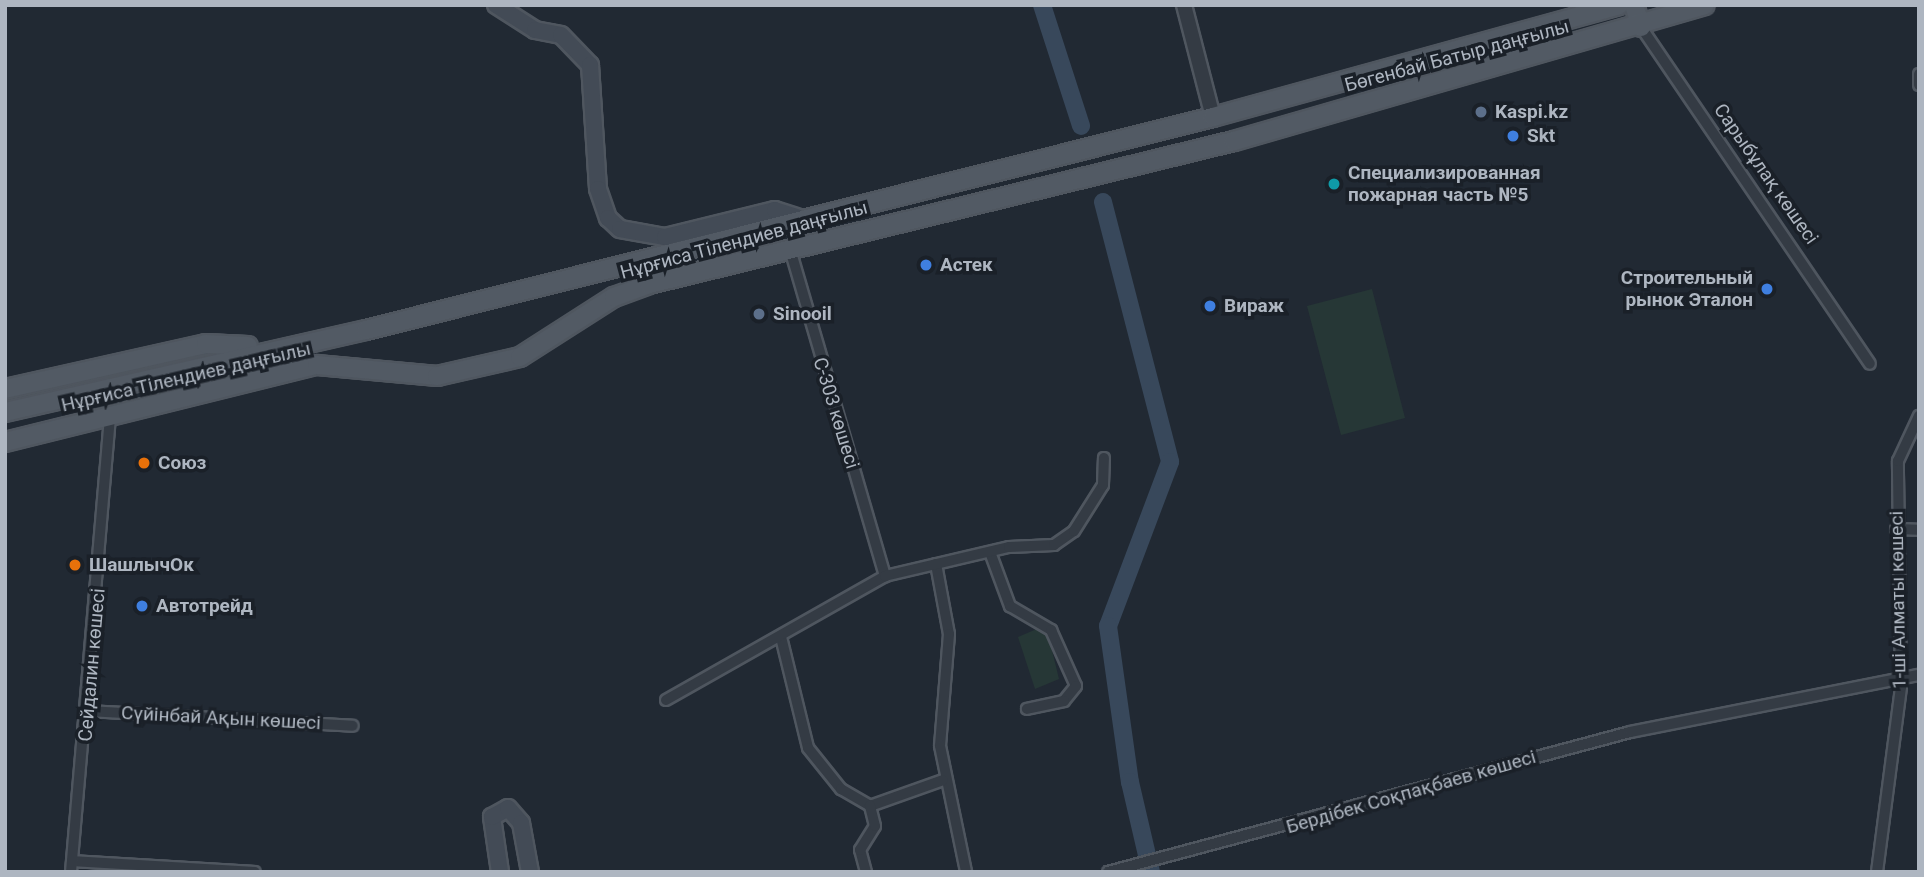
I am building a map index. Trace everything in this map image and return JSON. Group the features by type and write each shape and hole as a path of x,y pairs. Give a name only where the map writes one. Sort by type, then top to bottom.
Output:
{"main road":[{"path":"496,5 536,30 561,35 590,65 598,190 608,218 620,229 665,237 775,210 797,217"},
{"name":"Бөгенбай Батыр даңғылы","path":"1213,117 1619,5"},
{"name":"Сарыбұлақ көшесі","path":"1634,5 1641,27"},
{"name":"Бөгенбай Батыр даңғылы","path":"1220,145 1641,27 1705,5"},
{"path":"1213,117 1220,145"},
{"name":"Нұрғиса Тілендиев даңғылы","path":"5,412 1213,117"},
{"name":"Нұрғиса Тілендиев даңғылы","path":"5,442 317,365 437,376 520,356 614,297 991,197 1220,145"},
{"path":"986,171 991,197"},
{"path":"312,339 317,365"},
{"path":"5,389 206,344 269,347"},
{"path":"500,872 492,817 508,808 521,823 530,872"}],"street":[{"path":"1184,5 1213,117"},
{"name":"Сарыбұлақ көшесі","path":"1641,27 1870,364"},
{"path":"1919,74 1919,85"},
{"name":"С-303 көшесі","path":"790,249 885,576"},
{"name":"Сейдалин көшесі","path":"72,866 88,711 110,416"},
{"name":"1-ші Алматы көшесі","path":"1877,872 1900,675 1896,529 1898,461 1919,416"},
{"path":"666,700 885,576 990,552 1054,545 1074,531 1103,485 1104,458"},
{"path":"1896,529 1919,530"},
{"path":"990,552 1010,606 1051,630 1076,685 1064,701 1027,709"},
{"path":"936,564 949,634 943,780 966,872"},
{"path":"781,637 816,764 870,806 875,826 860,850 866,872"},
{"name":"Бердібек Соқпақбаев көшесі","path":"1110,871 1656,728 1900,675 1919,675"},
{"name":"Сүйінбай Ақын көшесі","path":"88,711 353,726"},
{"path":"870,806 943,780"},
{"path":"72,866 255,872"}],"shaded area":[{"path":"1372,289 1405,418 1341,435 1307,306"},
{"path":"1039,628 1047,630 1059,679 1035,689 1018,637"}],"waterway":[{"path":"1042,5 1081,126"},
{"path":"1103,202 1170,462 1108,626 1130,782 1151,872"}],"place":[{"name":"Kaspi.kz","path":"1481,112"},
{"name":"Skt","path":"1513,136"},
{"name":"Специализированная пожарная часть №5","path":"1334,184"},
{"name":"Астек","path":"926,265"},
{"name":"Строительный рынок Эталон","path":"1767,289"},
{"name":"Вираж","path":"1210,306"},
{"name":"Sinooil","path":"759,314"},
{"name":"Союз","path":"144,463"},
{"name":"ШашлычОк","path":"75,565"},
{"name":"Автотрейд","path":"142,606"}]}
